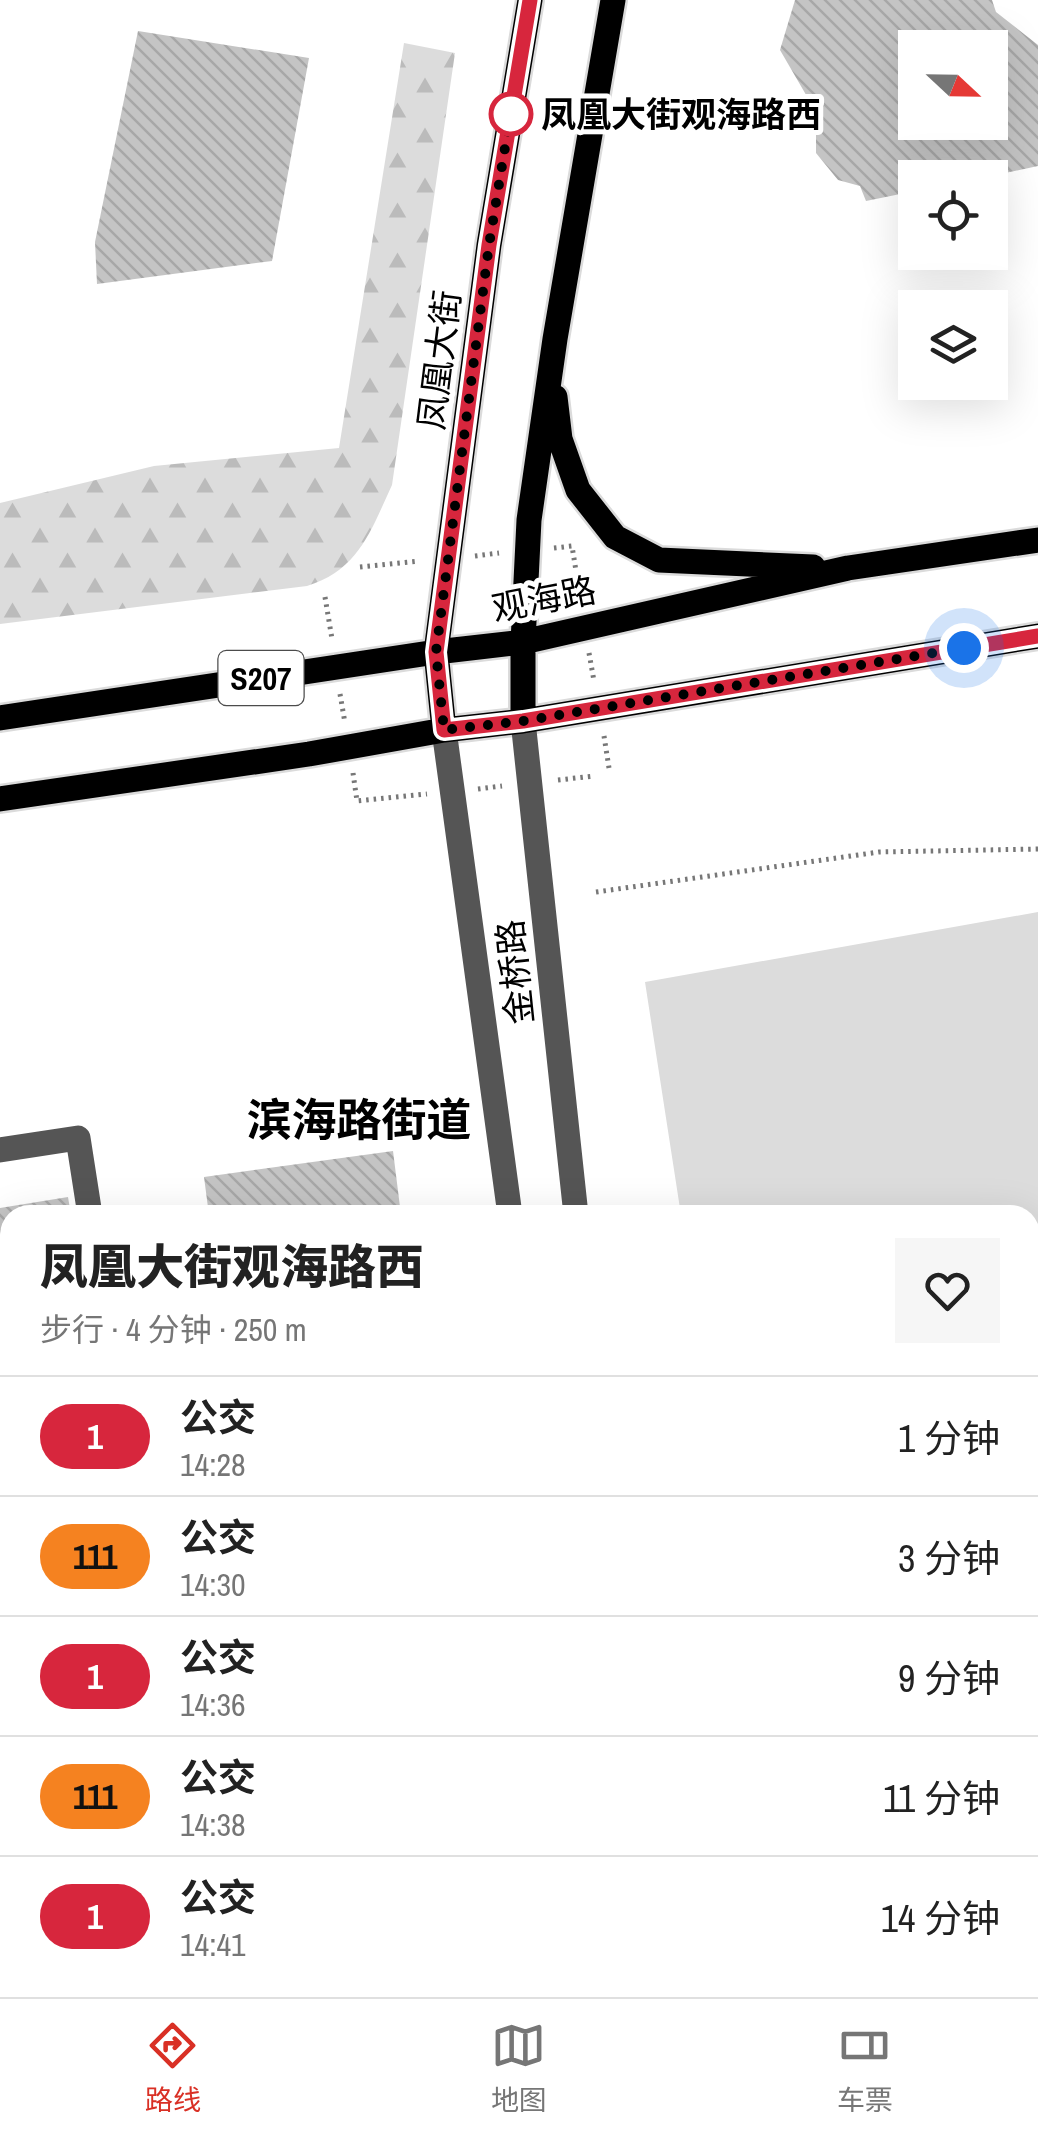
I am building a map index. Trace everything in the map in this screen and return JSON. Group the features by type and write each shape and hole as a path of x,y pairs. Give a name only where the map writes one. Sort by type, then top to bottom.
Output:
{"main road":[{"name":"凤凰大街","path":"444,730 436,652 489,245 530,0"},
{"path":"523,721 529,520 613,0"},
{"path":"552,362 560,439 578,490 615,537 659,560 848,568"},
{"name":"观海路","path":"0,718 523,642 848,568 1038,540"},
{"name":"S207","path":"0,798 523,721 1038,636"}],"street":[{"name":"金桥路","path":"523,721 575,1205"},
{"name":"金桥路","path":"444,730 509,1205"},
{"path":"0,1150 78,1138 88,1205"}],"path":[{"path":"596,892 879,852 1038,849"}],"green space":[{"path":"404,43 455,53 392,485 361,546 339,570 307,586 0,624 0,503 154,466 339,448"},
{"path":"1038,912 1038,1205 679,1205 645,982"}],"building":[{"path":"795,0 992,0 996,12 1038,45 1038,166 1008,172 1008,160 898,160 898,194 866,201 860,186 838,180 816,153 816,112 780,50"},
{"path":"138,31 309,58 272,261 97,284 95,242"},
{"path":"393,1151 400,1205 208,1205 204,1177"},
{"path":"68,1197 69,1205 19,1205"}],"bus line":[{"name":"1","path":"530,0 489,245 436,652 444,730 523,721 1038,636"}],"place":[{"name":"凤凰大街观海路西","path":"511,114"}],"district":[{"name":"滨海路街道","path":"359,1119"}],"route":[{"path":"511,114 512,105 489,245 436,652 444,730 523,721 964,648"}]}
